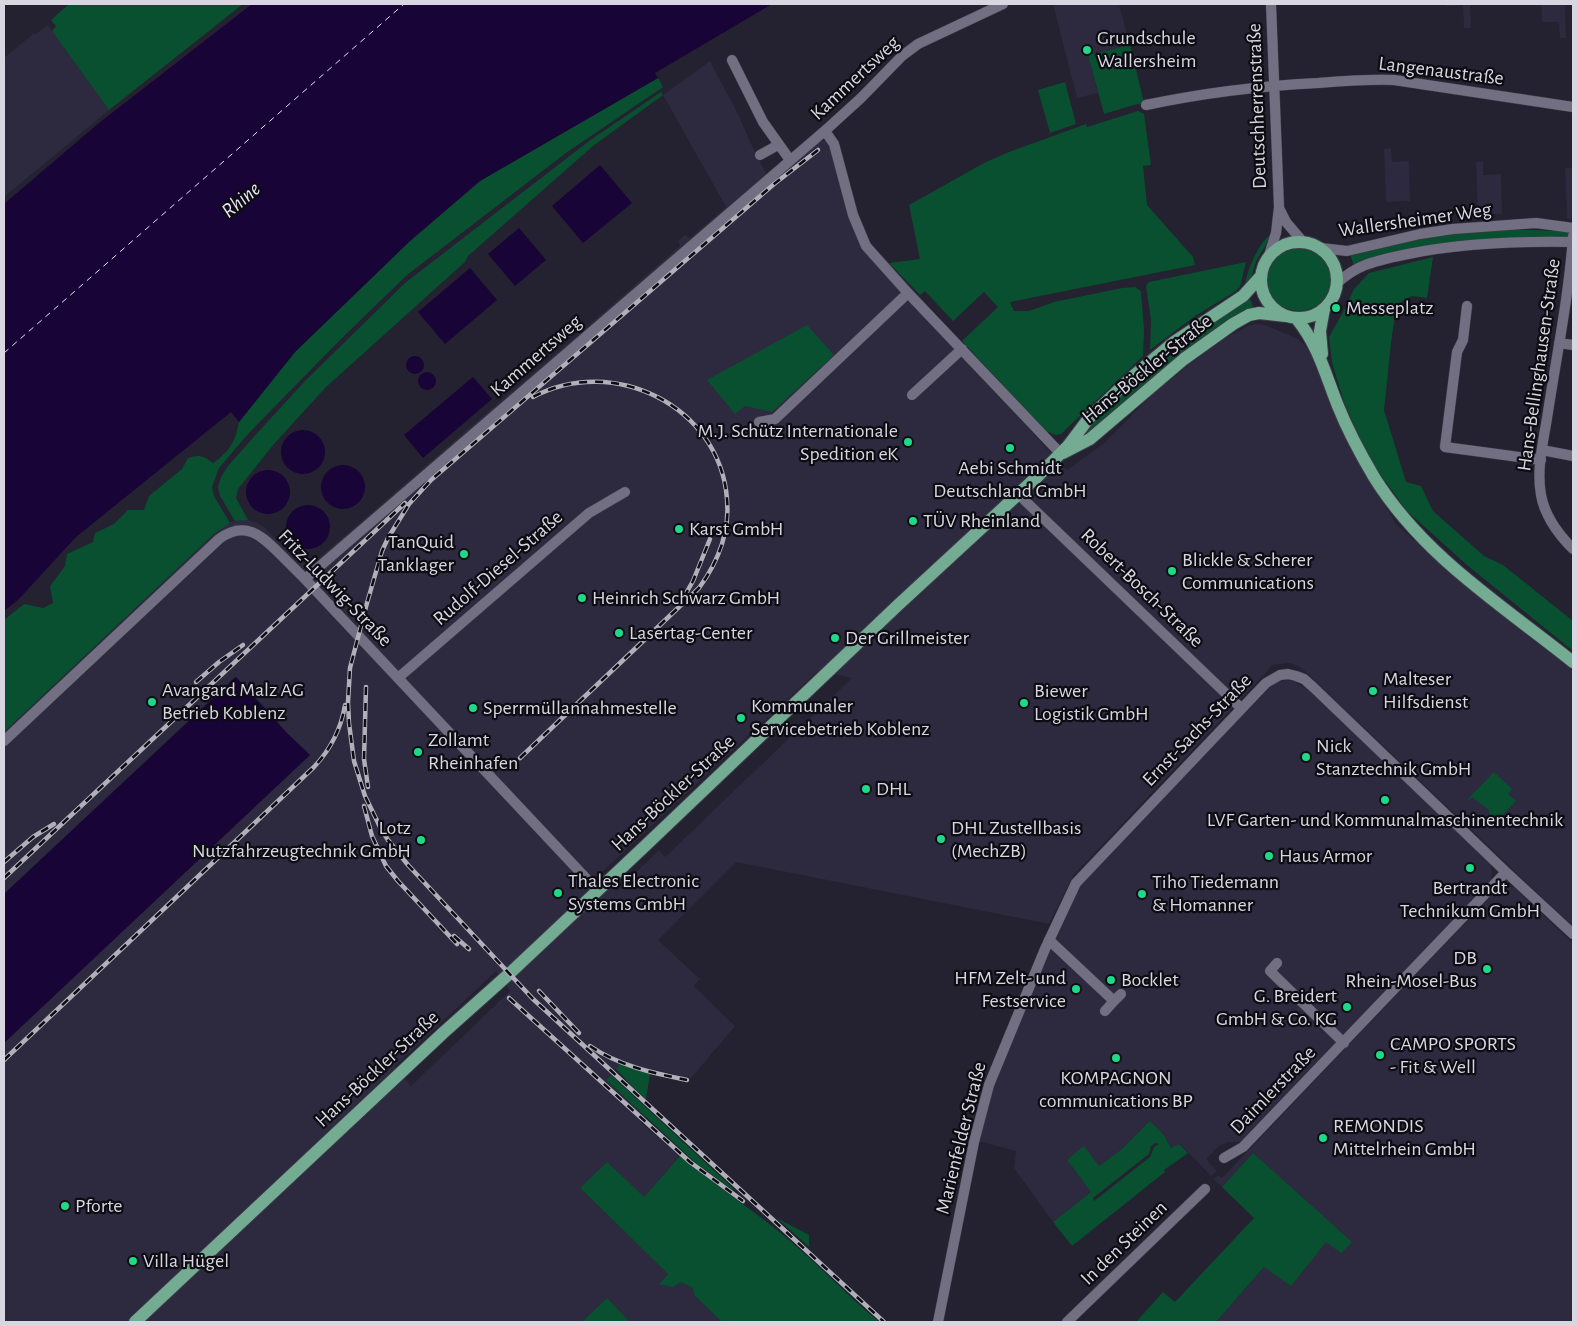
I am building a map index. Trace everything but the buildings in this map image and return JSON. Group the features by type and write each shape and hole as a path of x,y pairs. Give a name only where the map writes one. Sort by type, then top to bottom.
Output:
{"main road":[{"path":"1303,242 1293,242 1275,250 1268,258 1264,267 1261,276 1262,286 1267,300 1278,311 1291,317 1311,338 1324,366 1338,406 1374,477 1407,521 1467,581 1573,662"},
{"name":"Wallersheimer Weg","path":"1303,242 1321,248 1328,255 1334,263 1337,283"},
{"name":"Hans-Böckler-Straße","path":"135,1322 1061,454 1089,418 1146,364 1182,336 1243,296 1261,276"},
{"path":"1291,317 1311,316 1324,309 1333,297 1337,283"},
{"path":"1324,309 1320,331 1324,366"},
{"name":"Hans-Böckler-Straße","path":"1061,454 1090,439 1184,358 1249,315 1259,313 1291,317"}],"street":[{"name":"Kammertsweg","path":"305,579 825,131 902,56 918,44 1003,4"},
{"name":"Deutschherrenstraße","path":"1268,258 1276,233 1279,207 1270,4"},
{"path":"732,60 762,122 790,160"},
{"name":"Langenaustraße","path":"1146,105 1193,95 1274,85 1373,79 1394,80 1573,107"},
{"path":"825,131 834,144 853,215 866,246 1061,454"},
{"path":"760,155 778,145"},
{"name":"Deutschherrenstraße","path":"1279,207 1286,222 1303,242"},
{"name":"Wallersheimer Weg","path":"1321,248 1347,252 1420,234 1453,229 1536,223 1572,232"},
{"name":"Hans-Bellinghausen-Straße","path":"1572,232 1570,272 1542,455 1540,484 1544,507 1553,526 1573,549"},
{"name":"Wallersheimer Weg","path":"1337,283 1363,266 1435,248 1517,242 1573,242"},
{"path":"760,422 775,419 908,292"},
{"path":"1467,306 1462,340 1457,352 1445,447 1573,456"},
{"path":"1559,343 1573,344"},
{"path":"912,395 962,349"},
{"name":"Rudolf-Diesel-Straße","path":"398,678 589,512 625,492"},
{"name":"Robert-Bosch-Straße","path":"1018,494 1241,708"},
{"name":"Fritz-Ludwig-Straße","path":"4,741 219,539 227,533 236,530 246,530 256,533 266,540 305,579 597,890"},
{"name":"Ernst-Sachs-Straße","path":"1076,883 1241,708 1272,678 1288,674 1304,679 1573,934"},
{"name":"Daimlerstraße","path":"1224,1158 1243,1148 1506,872"},
{"name":"Marienfelder Straße","path":"938,1322 974,1142 990,1085 1049,940 1076,883"},
{"path":"1049,940 1118,998 1105,1011"},
{"name":"Daimlerstraße","path":"1277,963 1270,971 1344,1043"},
{"name":"In den Steinen","path":"1067,1322 1206,1188"}],"shaded area":[{"name":"Grundschule Wallersheim","path":"1053,4 1119,4 1130,45 1088,55 1098,93 1077,98"},
{"path":"1446,4 1470,4 1471,28 1464,28 1463,5 1446,6"},
{"path":"1541,4 1565,4 1566,38 1560,38 1559,22 1542,22"},
{"path":"48,25 109,110 4,197 4,58 34,33 36,34"},
{"path":"710,61 770,181 818,141 828,142 873,260 1067,470 1103,444 1155,392 1225,338 1249,325 1257,324 1265,325 1299,339 1308,349 1333,411 1396,524 1463,584 1573,671 1573,927 1307,673 1298,666 1289,663 1273,665 1073,876 1049,924 736,862 658,940 700,979 694,986 735,1026 691,1078 652,1069 650,1074 620,1064 606,1080 645,1116 640,1122 680,1156 644,1197 580,1188 668,1274 660,1284 681,1282 693,1288 694,1295 722,1322 4,1322 4,1043 310,755 235,677 4,894 4,732 222,527 231,522 248,520 258,523 299,563 313,563 680,246 678,241 685,235 690,238 726,207 663,95","holes":["818,671 852,678 665,857 659,850 617,891 601,873","496,971 510,991 411,1086 395,1066"]},
{"path":"1391,148 1392,162 1409,161 1410,201 1386,202 1384,149"},
{"path":"1483,161 1483,175 1501,174 1502,214 1478,213 1476,162"},
{"path":"1565,168 1573,168 1573,220 1567,219"},
{"path":"1286,680 1293,681 1310,691 1484,857 1490,864 1491,879 1241,1142 1228,1142 1219,1146 1207,1158 1208,1162 1217,1171 1211,1176 1180,1144 1172,1149 1164,1135 1150,1121 1122,1149 1099,1166 1067,1160 1091,1192 1053,1222 1014,1168 1016,1151 978,1141 993,1084 1044,960 1083,880 1270,687"},
{"path":"1506,886 1515,888 1573,943 1573,1322 1216,1322 1264,1267 1252,1154 1222,1187 1214,1179 1218,1175 1222,1178 1498,888"}],"green space":[{"path":"69,4 243,4 109,110 52,31 56,26 51,20"},
{"path":"1130,45 1144,103 1104,114 1088,55"},
{"path":"658,78 663,87 566,153 407,275 339,341 247,435 219,468 212,487 214,496 230,523 214,534 4,732 4,620 24,604 43,608 53,603 50,586 65,566 67,554 93,542 95,533 114,524 128,510 144,510 149,496 182,469 188,458 201,456 213,463 223,455 236,435 239,422 295,352 410,241 480,181"},
{"path":"1065,82 1076,124 1050,133 1038,90"},
{"path":"661,92 663,95 593,146 468,256 465,262 326,387 274,444 238,489 236,498 248,520 235,521 220,496 218,487 221,477 228,466 305,381 405,283 589,141"},
{"path":"1138,111 1144,114 1151,165 1143,166 1147,205 1193,257 1195,265 1010,302 1014,311 1029,311 1054,302 1122,288 1135,287 1141,291 1144,330 1143,356 1061,434 1056,435 1046,431 962,341 998,307 984,292 953,321 925,291 920,295 889,263 920,259 909,205 984,163 1009,152 1086,124 1087,127"},
{"path":"1491,229 1568,231 1571,235 1570,239 1516,240 1354,266 1350,254 1427,236"},
{"path":"1272,234 1258,258 1250,280 1245,287 1254,257 1267,237"},
{"path":"1293,247 1305,247 1322,256 1329,267 1331,279 1329,291 1322,302 1305,311 1293,311 1281,306 1272,297 1267,285 1267,273 1272,261 1281,252"},
{"path":"1433,257 1427,298 1412,296 1402,301 1396,308 1391,343 1384,410 1406,482 1421,486 1433,511 1484,556 1503,565 1573,621 1573,651 1467,565 1407,511 1375,467 1344,402 1332,363 1329,337 1354,289 1369,273"},
{"path":"1246,262 1240,287 1195,316 1150,350 1151,320 1146,286 1149,282"},
{"path":"1247,297 1251,301 1254,310 1083,441 1081,431 1149,366"},
{"path":"807,325 834,355 772,412 745,406 735,414 707,380"},
{"path":"1494,772 1512,789 1508,794 1516,801 1494,824 1491,821 1489,810 1472,797 1468,799"},
{"path":"620,1064 650,1074 646,1099 616,1069"},
{"path":"611,1075 734,1189 697,1164 606,1080"},
{"path":"1150,1121 1164,1135 1171,1148 1179,1144 1188,1153 1164,1170 1165,1172 1072,1246 1053,1222 1091,1192 1067,1160 1084,1146 1099,1166 1122,1149","holes":["1156,1143 1159,1144 1154,1147 1150,1157 1094,1201 1093,1198 1149,1154 1151,1146"]},
{"path":"1253,1153 1352,1242 1341,1253 1326,1242 1291,1286 1264,1267 1216,1322 1136,1322 1163,1292 1175,1302 1254,1218 1222,1187"},
{"path":"680,1156 789,1240 879,1322 722,1322 694,1295 693,1288 681,1282 673,1287 659,1284 668,1274 580,1188 607,1162 644,1197"},
{"path":"777,1218 809,1235 809,1247"},
{"path":"607,1298 630,1322 582,1322"}],"water":[{"name":"Rhine","path":"252,4 772,4 655,73 658,78 480,181 410,241 295,352 239,422 231,412 76,537 18,600 4,611 4,204 99,123"},
{"path":"600,165 632,203 583,243 552,206"},
{"path":"519,228 546,260 515,286 488,254"},
{"path":"470,268 497,300 445,344 418,312"},
{"path":"415,356 421,359 424,365 421,371 415,374 409,371 406,365 409,359"},
{"path":"427,372 433,375 436,381 433,387 427,390 421,387 418,381 421,375"},
{"path":"473,377 492,399 423,458 404,435"},
{"path":"303,430 315,434 321,440 325,452 321,464 315,470 303,474 291,470 285,464 281,452 285,440 291,434"},
{"path":"343,465 355,469 361,475 365,487 361,499 355,505 343,509 331,505 325,499 321,487 325,475 331,469"},
{"path":"268,470 280,474 286,480 290,492 286,504 280,510 268,514 256,510 250,504 246,492 250,480 256,474"},
{"path":"308,505 320,509 326,515 330,527 326,539 320,545 308,549 296,545 290,539 286,527 290,515 296,509"},
{"path":"236,677 286,732 310,755 4,1043 4,894"}],"ferry route":[{"path":"4,353 404,4"}],"railway":[{"path":"818,150 774,184 431,480 409,504 382,551 367,603 350,668 349,723 354,761 365,796 381,829 408,865 533,999 884,1322"},
{"path":"520,758 699,588 717,557 727,523 727,499 720,466 705,438 684,415 657,397 628,386 596,382 564,385 533,397"},
{"path":"4,878 405,503"},
{"path":"684,597 693,581 710,539"},
{"path":"196,682 243,645"},
{"path":"366,687 364,759 368,787"},
{"path":"4,1060 314,767 334,739 345,705"},
{"path":"364,806 372,836 386,866 457,944"},
{"path":"4,862 33,837 54,824"},
{"path":"454,936 469,949"},
{"path":"539,991 579,1033"},
{"path":"509,998 690,1162 743,1201"},
{"path":"590,1046 624,1064 687,1080"}],"place":[{"name":"Grundschule Wallersheim","path":"1087,50"},
{"name":"Messeplatz","path":"1336,308"},
{"name":"M.J. Schütz Internationale Spedition eK","path":"908,442"},
{"name":"Aebi Schmidt Deutschland GmbH","path":"1010,448"},
{"name":"TÜV Rheinland","path":"913,521"},
{"name":"Karst GmbH","path":"679,529"},
{"name":"TanQuid Tanklager","path":"464,554"},
{"name":"Blickle & Scherer Communications","path":"1172,571"},
{"name":"Heinrich Schwarz GmbH","path":"582,598"},
{"name":"Lasertag-Center","path":"619,633"},
{"name":"Der Grillmeister","path":"835,638"},
{"name":"Malteser Hilfsdienst","path":"1373,691"},
{"name":"Avangard Malz AG Betrieb Koblenz","path":"152,702"},
{"name":"Biewer Logistik GmbH","path":"1024,703"},
{"name":"Sperrmüllannahmestelle","path":"473,708"},
{"name":"Kommunaler Servicebetrieb Koblenz","path":"741,718"},
{"name":"Zollamt Rheinhafen","path":"418,752"},
{"name":"Nick Stanztechnik GmbH","path":"1306,757"},
{"name":"DHL","path":"866,789"},
{"name":"LVF Garten- und Kommunalmaschinentechnik","path":"1385,800"},
{"name":"DHL Zustellbasis (MechZB)","path":"941,839"},
{"name":"Lotz Nutzfahrzeugtechnik GmbH","path":"421,840"},
{"name":"Haus Armor","path":"1269,856"},
{"name":"Bertrandt Technikum GmbH","path":"1470,868"},
{"name":"Thales Electronic Systems GmbH","path":"558,893"},
{"name":"Tiho Tiedemann & Homanner","path":"1142,894"},
{"name":"DB Rhein-Mosel-Bus","path":"1487,969"},
{"name":"Bocklet","path":"1111,980"},
{"name":"HFM Zelt- und Festservice","path":"1076,989"},
{"name":"G. Breidert GmbH & Co. KG","path":"1347,1007"},
{"name":"CAMPO SPORTS - Fit & Well","path":"1380,1055"},
{"name":"KOMPAGNON communications BP","path":"1116,1058"},
{"name":"REMONDIS Mittelrhein GmbH","path":"1323,1138"},
{"name":"Pforte","path":"65,1206"},
{"name":"Villa Hügel","path":"133,1261"}]}
